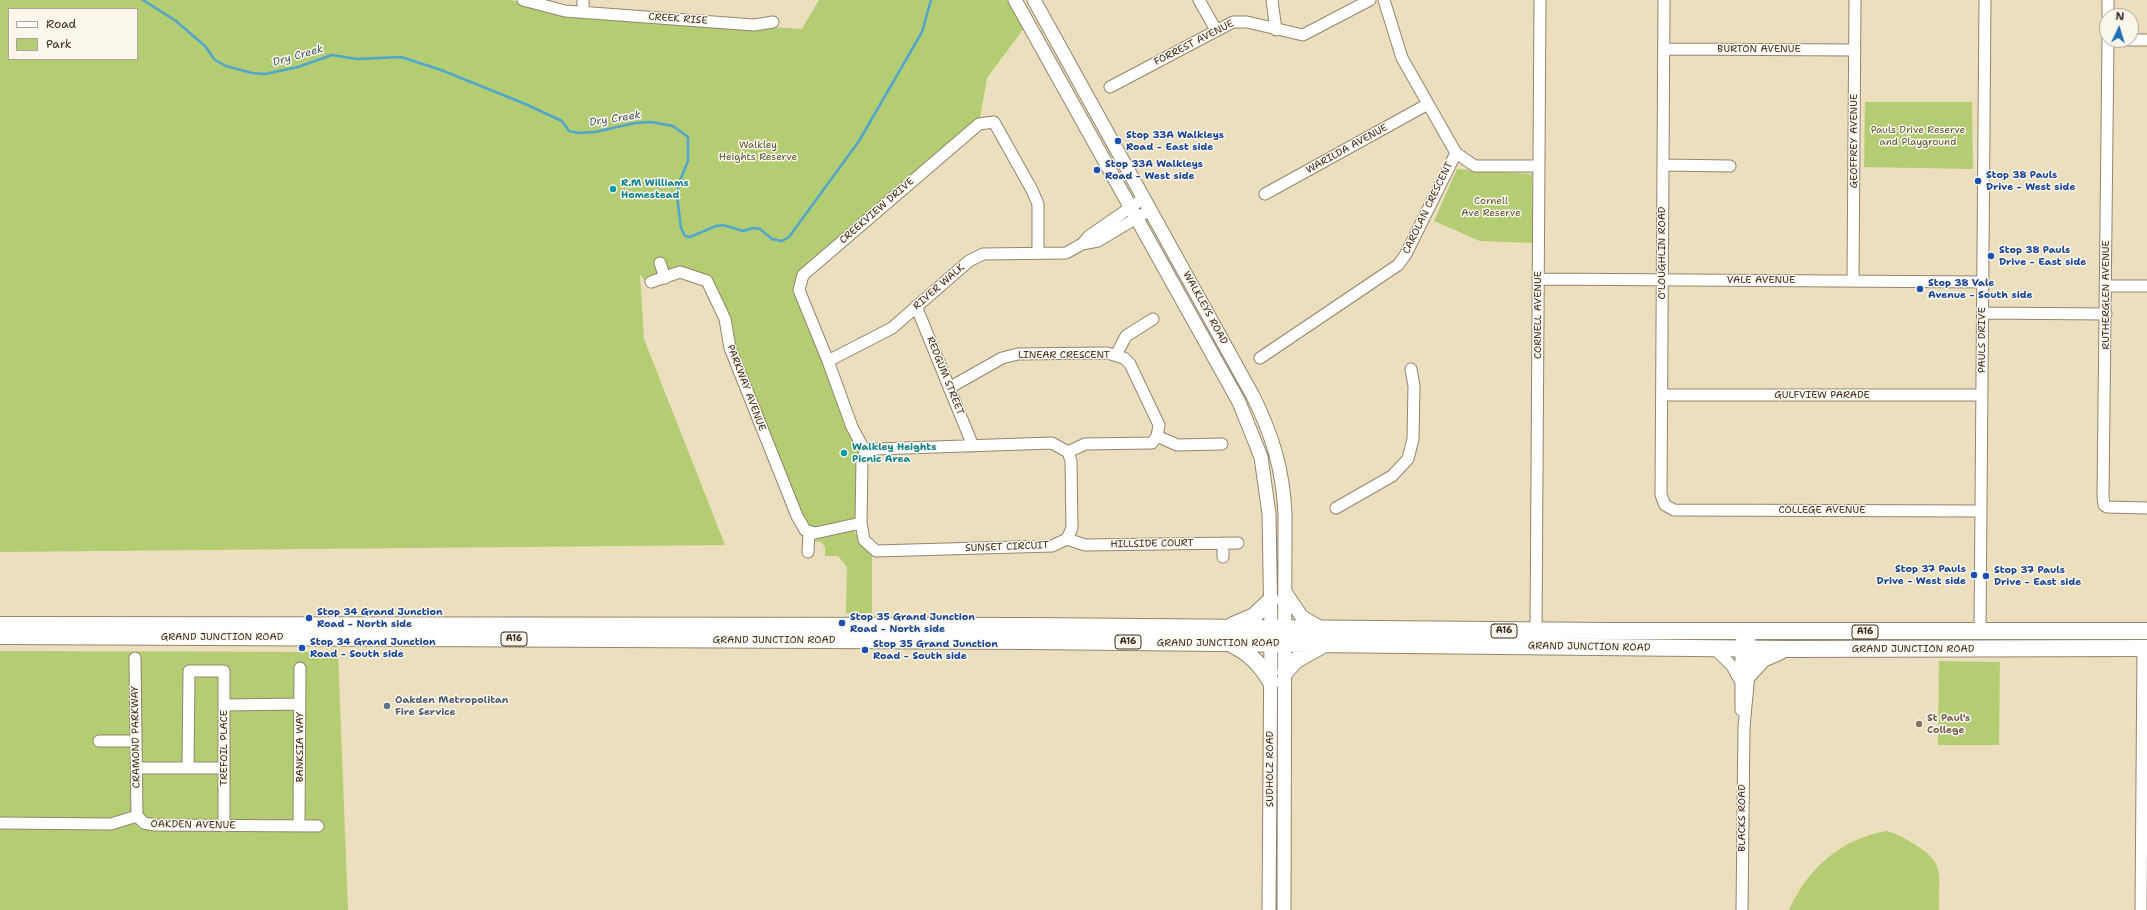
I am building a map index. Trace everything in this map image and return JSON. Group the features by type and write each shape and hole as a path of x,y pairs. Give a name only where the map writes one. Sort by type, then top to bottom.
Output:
{"highway":[{"path":"1270,682 1255,659 1227,636 1254,616 1271,600"},
{"name":"GRAND JUNCTION ROAD","path":"0,625 1026,626 1227,636"},
{"path":"329,626 331,632 339,638"},
{"path":"1980,631 1981,649"},
{"name":"GRAND JUNCTION ROAD","path":"0,636 339,638 1278,636 1536,638 1745,632 2147,631"},
{"path":"1285,672 1296,660 1325,637"},
{"name":"GRAND JUNCTION ROAD","path":"1536,638 1714,648 2145,648"},
{"path":"1745,678 1763,659 1786,649"}],"main road":[{"name":"WALKLEYS ROAD","path":"1015,0 1239,402 1256,442 1267,487 1270,537 1271,600 1278,636"},
{"name":"WALKLEYS ROAD","path":"1034,0 1253,396 1272,438 1279,460 1284,498 1285,592 1278,636"},
{"path":"1285,592 1302,617 1325,637"},
{"name":"SUDHOLZ ROAD","path":"1278,636 1285,672 1284,910"},
{"name":"SUDHOLZ ROAD","path":"1269,910 1270,682 1278,636"}],"street":[{"name":"CREEK RISE","path":"523,0 565,11 754,25 773,22"},
{"path":"583,0 583,12"},
{"path":"1199,0 1216,30"},
{"path":"1272,0 1276,30"},
{"name":"FORREST AVENUE","path":"1110,87 1216,30 1238,21 1303,35 1370,0"},
{"name":"CAROLAN CRESCENT","path":"1260,358 1398,265 1406,254 1456,153 1402,58 1384,0"},
{"name":"CORNELL AVENUE","path":"1536,638 1540,0"},
{"name":"O'LOUGHLIN ROAD","path":"1664,0 1661,496 1665,505"},
{"name":"GEOFFREY AVENUE","path":"1853,281 1855,0"},
{"name":"PAULS DRIVE","path":"1980,631 1986,0"},
{"name":"RUTHERGLEN AVENUE","path":"2108,48 2103,502 2107,508 2147,508"},
{"name":"BURTON AVENUE","path":"1664,49 1855,50"},
{"name":"WARILDA AVENUE","path":"1265,194 1428,104"},
{"name":"CREEKVIEW DRIVE","path":"866,453 852,427 828,361 799,290 803,275 979,124 994,122 1032,190 1038,204 1038,253"},
{"path":"1456,153 1475,166 1539,166"},
{"path":"1663,166 1730,166"},
{"name":"RIVER WALK","path":"828,361 892,328 974,258 983,254 1066,253 1082,244 1090,236 1134,213 1147,204"},
{"path":"660,263 665,278"},
{"name":"PARKWAY AVENUE","path":"651,282 680,272 707,281 725,319 730,348 797,516 805,530 809,532"},
{"name":"VALE AVENUE","path":"1538,279 1983,282"},
{"path":"2106,286 2147,286"},
{"name":"REDGUM STREET","path":"916,306 973,446"},
{"path":"1983,313 2106,314"},
{"name":"LINEAR CRESCENT","path":"1116,355 1126,336 1153,319"},
{"name":"LINEAR CRESCENT","path":"949,388 1008,355 1107,353 1116,355 1124,358 1130,364 1159,425 1157,436"},
{"path":"1336,508 1392,476 1408,459 1413,439 1414,386 1411,368"},
{"name":"GULFVIEW PARADE","path":"1662,394 1982,395"},
{"path":"1068,452 1086,444 1152,443 1157,436 1177,445 1222,444"},
{"path":"866,453 876,450 1052,443 1068,452 1071,461 1072,528 1067,539"},
{"name":"SUNSET CIRCUIT","path":"866,453 862,460 861,523 864,540 876,551 1052,546 1067,539"},
{"name":"COLLEGE AVENUE","path":"1665,505 1674,510 1981,511"},
{"path":"808,552 809,532 822,532 861,523"},
{"name":"HILLSIDE COURT","path":"1067,539 1085,545 1238,543"},
{"path":"1223,543 1223,557"},
{"name":"BLACKS ROAD","path":"1742,910 1745,632"},
{"path":"1714,648 1745,678"},
{"path":"2141,910 2145,648"},
{"name":"CRAMOND PARKWAY","path":"136,658 137,816"},
{"name":"BANKSIA WAY","path":"299,826 300,668"},
{"name":"TREFOIL PLACE","path":"188,768 189,671 224,671 224,826"},
{"path":"224,705 300,704"},
{"path":"99,741 136,741"},
{"path":"137,768 224,768"},
{"name":"OAKDEN AVENUE","path":"0,823 110,824 137,816 144,823 155,825 318,826"}],"green space":[{"name":"Walkley Heights Reserve","path":"0,0 511,0 567,14 802,29 819,0 1016,0 1028,23 987,78 979,124 803,275 799,290 866,453 857,514 852,522 815,528 806,524 707,281 680,272 644,280 640,274 644,339 725,545 0,552"},
{"name":"Pauls Drive Reserve and Playground","path":"1865,102 1972,102 1973,169 1864,167"},
{"name":"Cornell Ave Reserve","path":"1457,169 1532,174 1533,243 1480,241 1434,221"},
{"path":"853,529 864,549 872,552 872,613 846,613 847,567 838,556 825,556 825,547 821,542 814,541 812,538"},
{"path":"0,651 338,652 348,910 0,910"},
{"path":"1939,661 2000,662 1999,745 1938,745"},
{"path":"1886,831 1914,844 1925,851 1932,858 1936,865 1939,879 1939,910 1789,910 1806,881 1828,858 1841,848 1855,841"}],"waterway":[{"name":"Dry Creek","path":"143,0 176,21 205,46 215,60 226,66 252,73 265,74 298,67 332,55 357,59 401,57 441,70 523,103 562,121 569,131 578,133 595,132 635,123 651,122 673,126 688,137 688,161 679,183 677,196 681,228 685,236 690,237 716,226 723,225 743,231 753,228 760,229 772,239 782,241 789,237 859,141 922,32 931,0"}],"place":[{"name":"Stop 33A Walkleys Road - East side","path":"1118,141"},
{"name":"Stop 33A Walkleys Road - West side","path":"1097,170"},
{"name":"Stop 38 Pauls Drive - West side","path":"1978,181"},
{"name":"R.M Williams Homestead","path":"613,189"},
{"name":"Stop 38 Pauls Drive - East side","path":"1991,256"},
{"name":"Stop 38 Vale Avenue - South side","path":"1920,289"},
{"name":"Walkley Heights Picnic Area","path":"844,453"},
{"name":"Stop 37 Pauls Drive - West side","path":"1974,575"},
{"name":"Stop 37 Pauls Drive - East side","path":"1986,576"},
{"name":"Stop 34 Grand Junction Road - North side","path":"309,618"},
{"name":"Stop 35 Grand Junction Road - North side","path":"842,623"},
{"name":"Stop 34 Grand Junction Road - South side","path":"302,648"},
{"name":"Stop 35 Grand Junction Road - South side","path":"865,650"},
{"name":"Oakden Metropolitan Fire Service","path":"387,706"},
{"name":"St Paul's College","path":"1919,724"}]}
